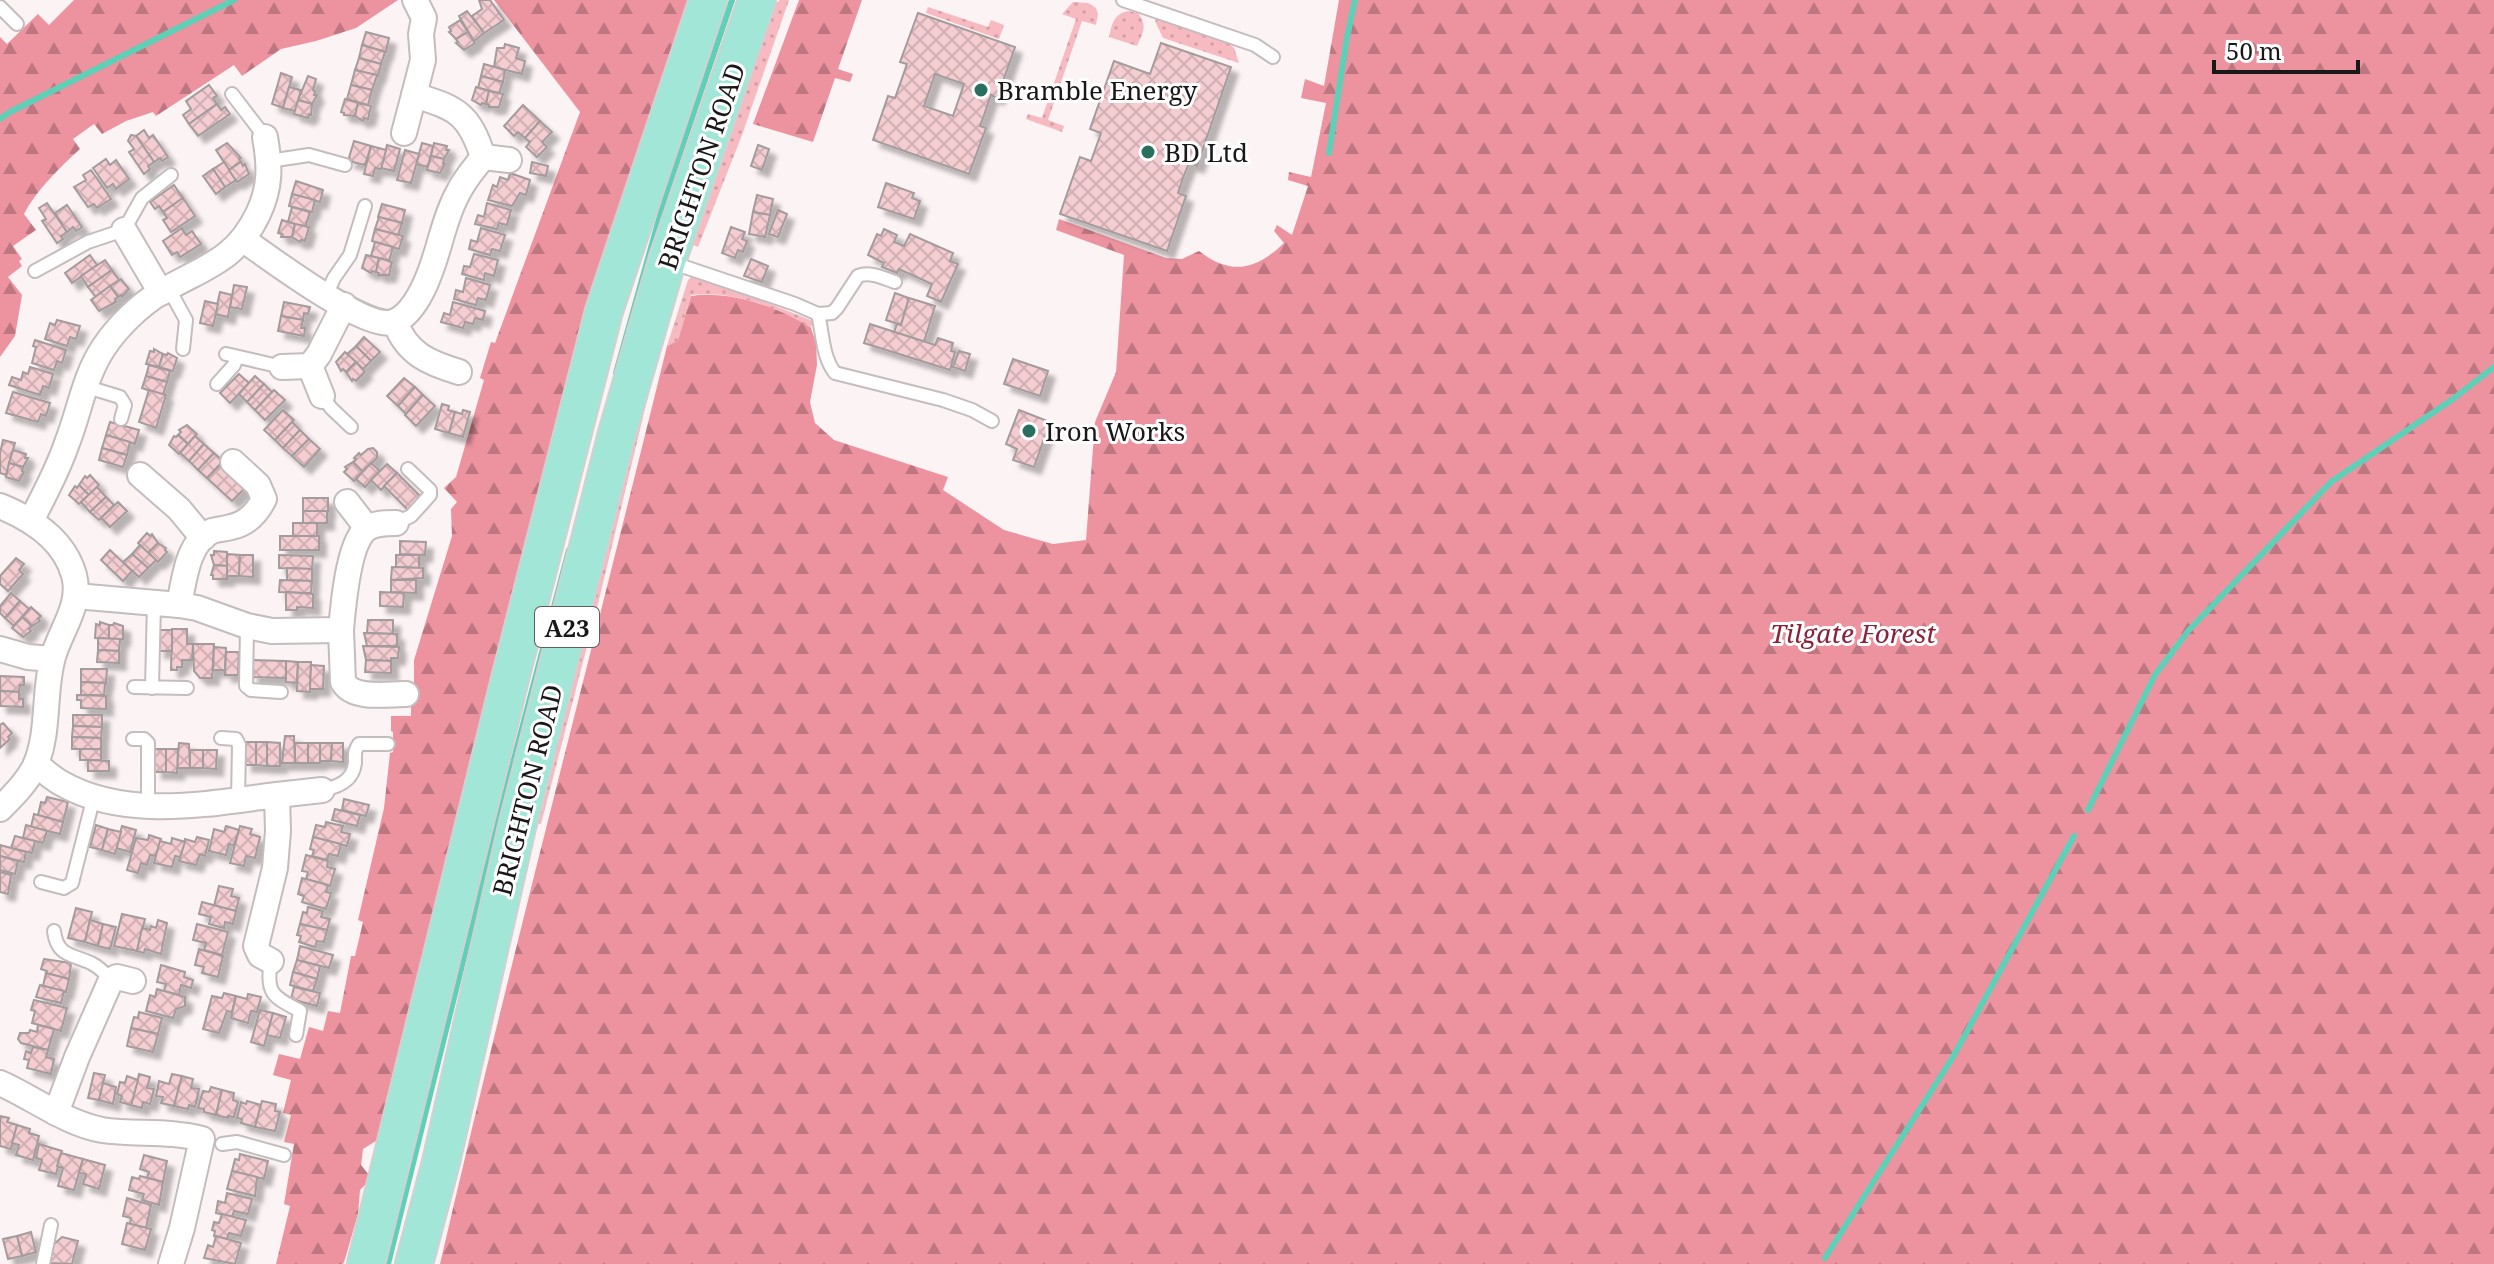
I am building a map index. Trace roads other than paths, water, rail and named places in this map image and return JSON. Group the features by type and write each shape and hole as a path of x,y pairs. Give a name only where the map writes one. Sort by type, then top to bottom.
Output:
{"main road":[{"name":"BRIGHTON ROAD","path":"366,1264 604,311 708,0"},
{"name":"BRIGHTON ROAD","path":"414,1264 441,1162 547,707 617,433 667,261 759,1"}],"street":[{"path":"404,133 423,60 421,34 424,18 415,0"},
{"path":"414,95 451,108 459,114 478,143 483,157"},
{"path":"31,521 68,442 84,386 98,357 115,333 165,291 217,263 244,240 267,195 267,149"},
{"path":"483,157 509,160"},
{"path":"244,240 285,271 335,300 378,322 395,322 405,315 428,279 457,194 483,157"},
{"path":"124,230 165,291"},
{"path":"310,366 319,354 335,300"},
{"path":"395,322 400,336 418,356 459,372"},
{"path":"282,367 310,366"},
{"path":"310,366 322,396"},
{"path":"179,605 190,559 203,538 212,531 245,522 264,499 258,485 233,462"},
{"path":"140,475 179,509 203,538"},
{"path":"347,502 367,528"},
{"path":"0,506 31,521 51,536 63,552 74,576 76,596 52,659 36,764 0,809"},
{"path":"396,523 376,524 367,528 359,538 349,570 341,630 343,682 354,693 406,694"},
{"path":"76,596 197,608 247,626 272,631 341,630"},
{"path":"0,649 28,657 52,659"},
{"path":"36,764 58,782 94,796 131,805 238,800 322,790"},
{"path":"271,961 260,955 256,946 275,868 277,795"},
{"path":"56,1113 77,1057 122,980"},
{"path":"0,1083 56,1113 99,1129 138,1134 174,1133 212,1141 171,1264"}],"lane":[{"path":"1123,0 1255,45 1273,57"},
{"path":"0,7 17,24"},
{"path":"232,94 267,149 309,155 345,165"},
{"path":"35,271 88,242 124,230 142,198 171,175"},
{"path":"335,300 334,278 350,255 365,206"},
{"path":"667,261 818,314 832,313 858,276 864,273 895,282"},
{"path":"165,291 186,320 183,349"},
{"path":"818,314 824,349 835,373 943,400 992,421"},
{"path":"217,384 234,365 232,355 282,367"},
{"path":"84,386 120,397 125,405 121,419"},
{"path":"322,396 351,427"},
{"path":"396,523 411,516 430,495 430,490 408,469"},
{"path":"152,688 154,602"},
{"path":"247,626 246,686 251,690 281,692"},
{"path":"134,687 187,688"},
{"path":"221,738 236,739 239,745 238,800"},
{"path":"133,739 144,739 148,743 148,806"},
{"path":"322,790 351,777 356,746 388,744"},
{"path":"41,882 64,888 72,883 94,796"},
{"path":"54,931 55,941 69,956 122,980"},
{"path":"271,961 269,984 272,991 287,1006 300,1011 296,1035"},
{"path":"212,1141 237,1142 284,1155"},
{"path":"43,1264 51,1225"}],"waterway":[{"path":"0,119 234,0"},
{"path":"616,373 666,194 732,0"},
{"path":"1329,153 1355,0"},
{"path":"2088,810 2155,675 2189,630 2331,482 2453,399 2494,367"},
{"path":"388,1264 498,820 569,550"},
{"path":"1825,1258 1953,1057 2074,836"}],"place":[{"name":"Bramble Energy","path":"981,90"},
{"name":"BD Ltd","path":"1148,152"},
{"name":"Iron Works","path":"1029,431"}],"park label":[{"name":"Tilgate Forest","path":"1853,633"}]}
